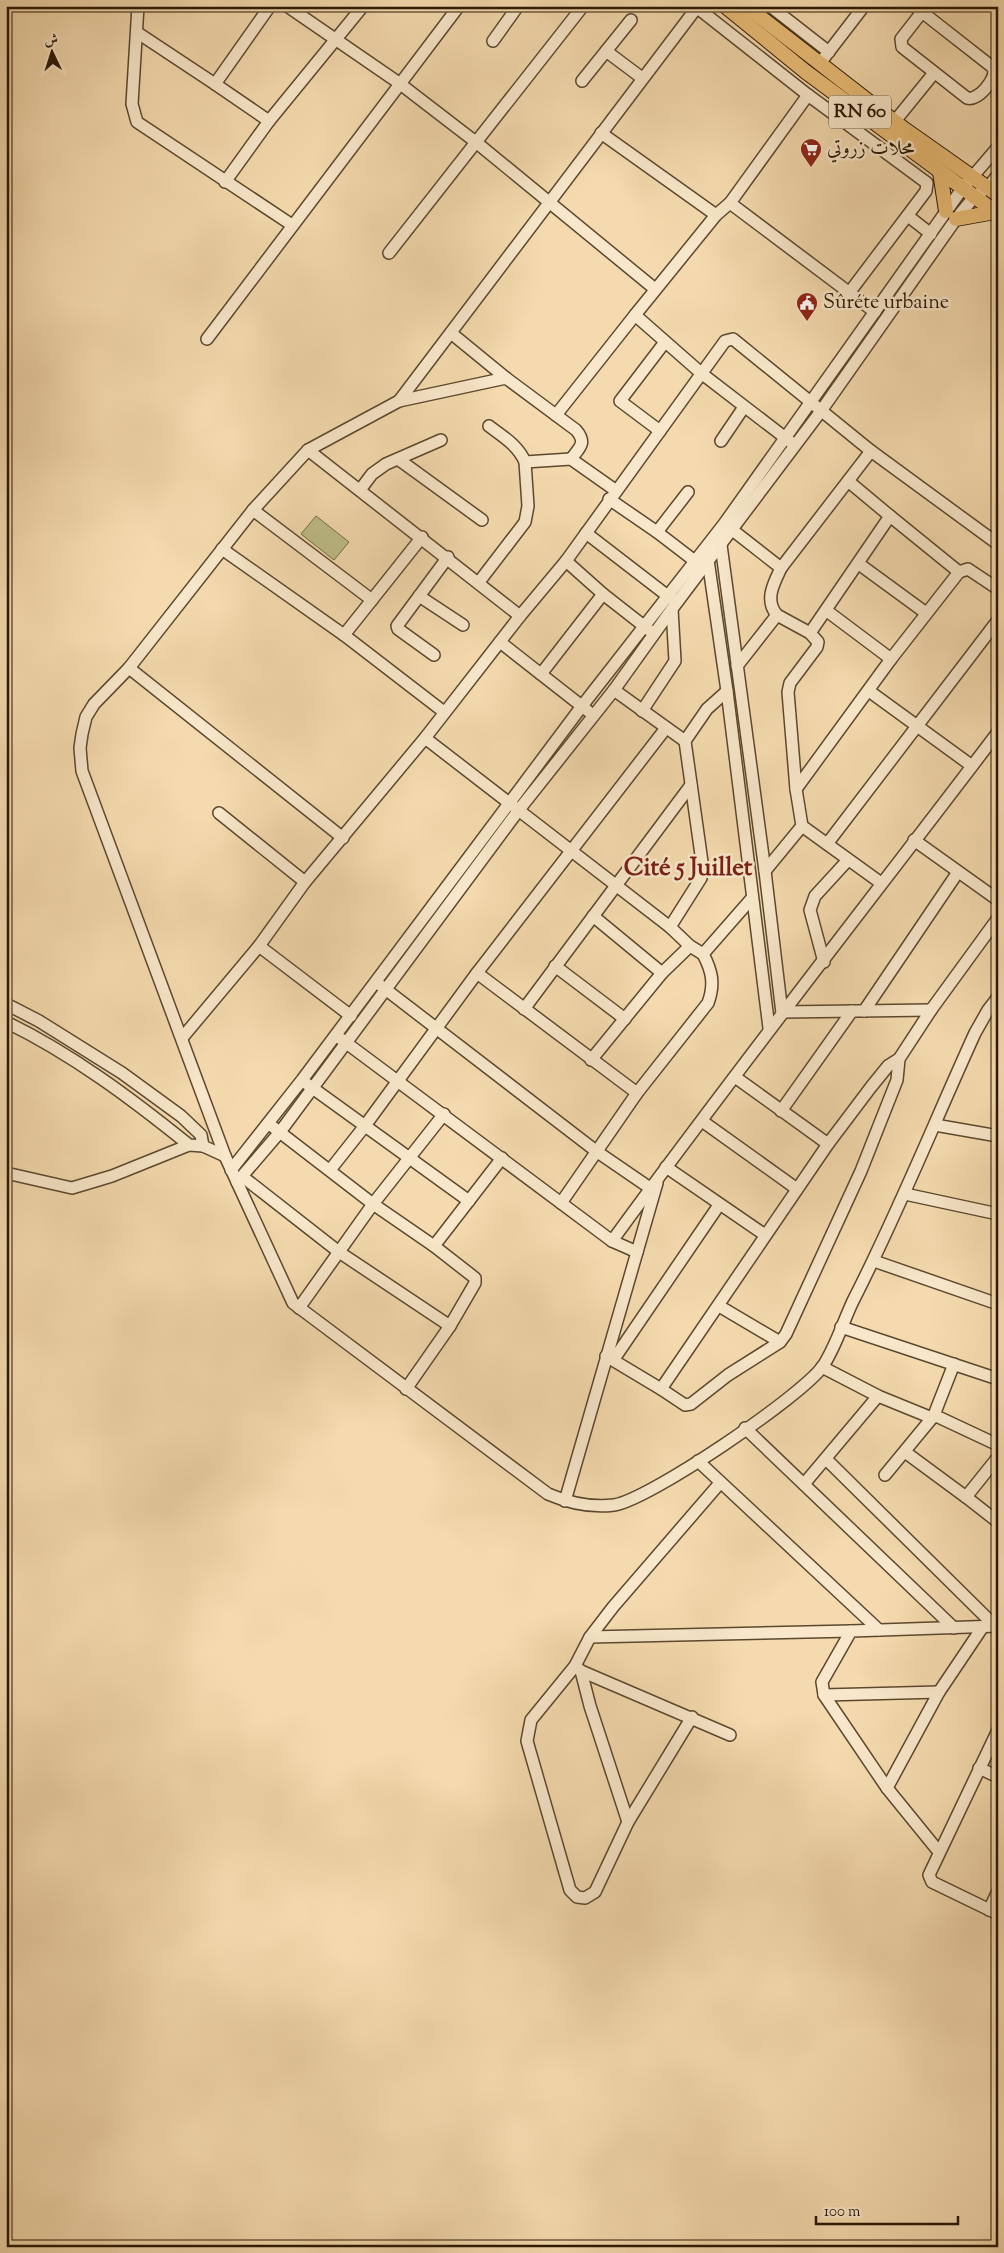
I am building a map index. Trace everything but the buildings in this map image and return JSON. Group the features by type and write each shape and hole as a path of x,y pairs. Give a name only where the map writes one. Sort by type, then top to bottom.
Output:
{"main road":[{"name":"RN 60","path":"725,6 806,72 993,191"},
{"name":"RN 60","path":"746,6 824,58 940,172 996,213"},
{"path":"940,172 951,215 996,213"}],"street":[{"path":"138,6 138,32 132,104 137,122 292,226"},
{"path":"215,84 270,6"},
{"path":"287,6 400,83 477,143 655,289"},
{"path":"225,182 269,121 363,6"},
{"path":"207,339 459,6"},
{"path":"493,41 518,6"},
{"path":"389,253 583,6"},
{"path":"770,6 824,58 864,6"},
{"path":"399,401 697,7 808,95 885,150 927,183 926,191 849,293"},
{"path":"918,9 991,66 994,73 978,97 970,99 934,72 902,47 901,42 918,9"},
{"path":"582,81 631,20"},
{"path":"138,32 269,121"},
{"path":"606,51 642,78"},
{"path":"885,150 934,72"},
{"path":"556,415 655,289 716,215 730,203 808,95"},
{"path":"601,133 716,215"},
{"path":"514,808 594,716 654,633 672,603 791,442 821,411 951,215 962,189 971,176 998,147"},
{"path":"791,442 811,404 931,234 974,197 993,191 998,174"},
{"path":"730,203 875,312"},
{"path":"908,216 931,234"},
{"path":"635,315 701,373 791,442"},
{"path":"451,334 582,437 581,446 571,459"},
{"path":"182,1038 259,946 305,882 425,738 520,616 566,561 725,341 734,339 811,404 871,451 998,544"},
{"path":"660,431 620,401 665,342"},
{"path":"450,1326 339,1252 240,1180 231,1170 224,1156 82,771 80,748 86,717 94,704 129,668 253,510 308,450 399,401 506,378"},
{"path":"721,441 744,407"},
{"path":"479,582 525,522 528,506 525,462 517,448 489,426"},
{"path":"360,490 372,474 398,459 441,440"},
{"path":"308,450 520,616"},
{"path":"871,451 781,568 772,588 771,605 778,615 816,637 818,642 817,647 790,683 788,692 796,789 802,826 881,884"},
{"path":"398,459 482,520"},
{"path":"525,462 571,459 657,532 702,563 726,686 769,1028"},
{"path":"848,481 959,572"},
{"path":"657,532 688,492"},
{"path":"253,510 372,600"},
{"path":"810,633 827,611 890,516"},
{"path":"728,527 721,546 767,886 782,1013"},
{"path":"728,527 781,568"},
{"path":"586,533 672,603 675,662 642,711"},
{"path":"344,636 422,538"},
{"path":"702,563 721,546"},
{"path":"222,549 344,636 444,712"},
{"path":"434,655 398,629 399,622 448,558"},
{"path":"566,561 603,594 654,633"},
{"path":"859,564 926,613"},
{"path":"796,789 891,659 959,572 968,569 998,589"},
{"path":"541,674 603,594"},
{"path":"419,596 463,625"},
{"path":"240,1180 280,1132 346,1042 381,985 514,808 582,706 644,626 672,603"},
{"path":"827,611 891,659"},
{"path":"737,666 778,615"},
{"path":"828,844 998,620"},
{"path":"500,642 594,716"},
{"path":"129,668 343,838"},
{"path":"670,927 701,878 702,862 685,741 726,686 738,679"},
{"path":"614,690 685,741"},
{"path":"869,691 972,766"},
{"path":"330,1170 364,1127 477,973 573,852 666,728"},
{"path":"612,1241 735,1077 769,1028 824,962 914,840 998,732"},
{"path":"425,738 670,927 690,946 703,954 711,968 712,990 708,1003 637,1093 561,1203"},
{"path":"524,1009 691,785"},
{"path":"218,813 305,882"},
{"path":"765,871 802,826"},
{"path":"914,840 998,900"},
{"path":"824,962 810,910 815,896 848,860"},
{"path":"864,1011 958,872"},
{"path":"703,954 752,894 767,886"},
{"path":"592,916 662,973"},
{"path":"661,1390 828,1144 888,1066 899,1059 931,1010 998,918"},
{"path":"259,946 351,1016"},
{"path":"591,1060 662,973 690,946"},
{"path":"555,966 626,1018"},
{"path":"477,973 637,1093"},
{"path":"231,1170 351,1016 381,985"},
{"path":"381,985 596,1151 650,1188"},
{"path":"240,1180 290,1298 299,1308 548,1494 579,1505 616,1504 643,1494 698,1461 790,1397 822,1367 905,1194 981,1022 998,997"},
{"path":"6,1004 39,1021 122,1073 181,1116 201,1135 203,1146"},
{"path":"782,1013 931,1010"},
{"path":"782,1111 852,1011"},
{"path":"6,1022 32,1034 120,1092 189,1145"},
{"path":"336,1035 612,1241 637,1252"},
{"path":"610,1357 661,1390 689,1405 728,1375 780,1342 792,1326 860,1171 897,1080 899,1059"},
{"path":"735,1077 828,1144"},
{"path":"302,1080 469,1202"},
{"path":"299,1308 373,1204 410,1160 444,1114"},
{"path":"702,1121 797,1189"},
{"path":"268,1123 373,1204 434,1246 476,1280 450,1326 406,1389"},
{"path":"935,1125 998,1136"},
{"path":"6,1173 72,1188 112,1176 189,1145 203,1146 224,1156"},
{"path":"434,1246 502,1158"},
{"path":"666,1167 765,1236"},
{"path":"565,1501 610,1357 658,1179"},
{"path":"905,1194 998,1214"},
{"path":"610,1357 719,1205"},
{"path":"874,1261 998,1304"},
{"path":"719,1306 780,1342"},
{"path":"841,1327 998,1380"},
{"path":"885,1475 933,1417 954,1364"},
{"path":"822,1367 878,1396 998,1445"},
{"path":"804,1484 878,1396"},
{"path":"745,1428 954,1628"},
{"path":"904,1452 998,1522"},
{"path":"966,1497 998,1457"},
{"path":"826,1459 997,1627"},
{"path":"698,1461 880,1630"},
{"path":"692,1717 628,1822 595,1892 586,1898 577,1897 570,1890 527,1741 531,1720 578,1668 590,1637 613,1608 720,1483"},
{"path":"590,1637 997,1627"},
{"path":"888,1788 939,1692 982,1628"},
{"path":"852,1631 822,1682 824,1695 888,1788 938,1852"},
{"path":"578,1668 730,1735"},
{"path":"578,1668 628,1822"},
{"path":"824,1695 939,1692"},
{"path":"998,1730 938,1852 929,1875 932,1882 994,1912 998,1891"},
{"path":"979,1768 998,1777"}],"shaded area":[{"path":"316,516 349,542 334,560 301,534"}],"place":[{"name":"محلات زروتي","path":"811,168"},
{"name":"Sûréte urbaine","path":"807,322"}],"district":[{"name":"Cité 5 Juillet","path":"688,869"}]}
